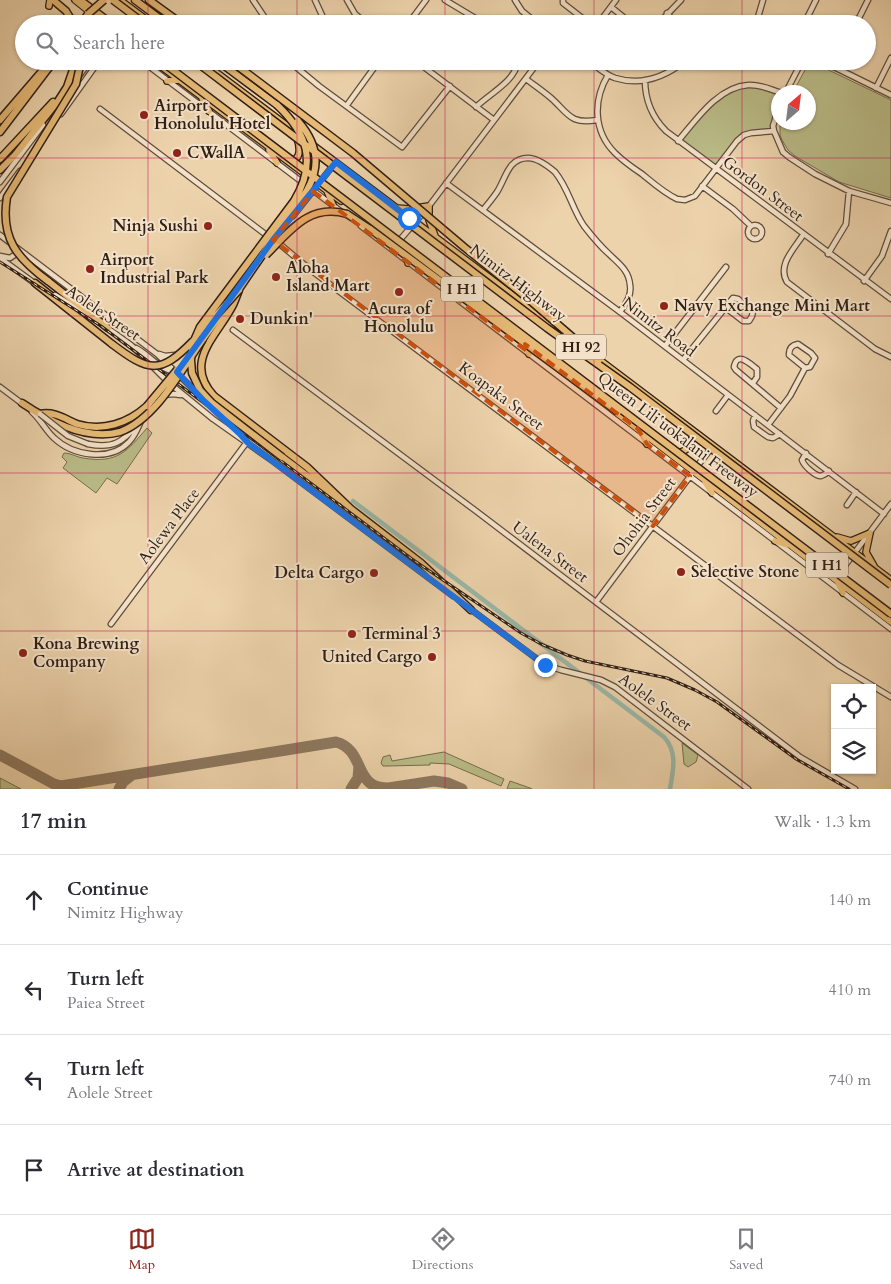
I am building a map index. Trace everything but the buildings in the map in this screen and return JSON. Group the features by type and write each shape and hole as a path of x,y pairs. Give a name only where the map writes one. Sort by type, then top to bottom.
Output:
{"highway":[{"path":"80,0 100,15"},
{"path":"88,15 104,0"},
{"path":"113,0 133,15"},
{"path":"135,0 155,15"},
{"path":"149,0 170,15"},
{"path":"51,2 66,11 68,15"},
{"path":"0,120 44,70"},
{"path":"0,132 45,70"},
{"path":"0,170 15,155 68,87 73,70"},
{"path":"79,70 76,84 7,197 1,216 2,232 7,245 20,260 108,328"},
{"name":"Queen Liliʻuokalani Freeway","path":"173,70 891,614"},
{"name":"Queen Liliʻuokalani Freeway","path":"207,70 540,322 630,387 891,586"},
{"path":"22,404 34,412 73,429 94,434 106,434 129,428 148,415 239,290 275,235 308,190 315,169 314,151 308,134 297,120 230,70"},
{"path":"243,70 353,153 526,297 630,387"},
{"path":"0,159 68,87"},
{"path":"277,105 298,128 303,138 307,158 304,181 294,201 200,327 193,343 191,360 194,379 207,399 421,564 471,610"},
{"path":"256,264 298,222 306,218 319,212 333,211 354,217 547,361 763,517"},
{"path":"35,283 134,360 154,366 170,362 178,356 239,290"},
{"path":"239,290 233,305 204,351 202,370 204,381 214,396 287,451 332,488 353,511"},
{"path":"40,414 51,413 78,424 94,427 110,426 125,421 147,406 203,338"}],"main road":[{"path":"75,0 94,15"},
{"path":"120,0 140,15"},
{"name":"HI 92","path":"166,70 398,243 664,449 692,474 704,480 891,622"},
{"name":"Nimitz Highway","path":"213,70 891,580"},
{"path":"167,81 179,80"},
{"path":"200,96 209,111"},
{"path":"282,158 290,161 298,157 300,147 294,130"},
{"path":"267,146 277,163"},
{"path":"327,191 332,205"},
{"path":"395,208 408,209 429,206 429,220 437,239"},
{"path":"404,248 408,263"},
{"path":"463,304 476,305"},
{"path":"524,342 528,354"},
{"path":"664,449 677,453 686,450 691,444 693,437 690,428"},
{"path":"638,429 647,444"},
{"path":"704,480 712,493"},
{"path":"834,537 851,541 870,533"},
{"path":"870,533 866,552 875,568"},
{"path":"775,541 791,546"},
{"path":"836,579 844,593"}],"street":[{"path":"253,0 263,15"},
{"path":"315,0 322,15"},
{"path":"346,0 356,15"},
{"path":"416,15 426,0"},
{"path":"445,0 469,15"},
{"path":"516,0 522,11 527,15"},
{"path":"563,0 563,3 578,15"},
{"path":"605,15 616,0"},
{"path":"667,13 681,0"},
{"path":"758,15 762,0"},
{"path":"808,15 816,0"},
{"path":"860,15 868,0"},
{"path":"611,7 621,15"},
{"path":"132,15 135,11"},
{"path":"876,88 891,58"},
{"path":"0,182 83,70"},
{"path":"0,198 92,70"},
{"path":"153,70 463,304 610,418 692,474 712,493 891,630"},
{"path":"298,70 402,148 450,86"},
{"path":"347,105 373,70"},
{"path":"428,70 494,120"},
{"path":"476,107 511,78 514,70"},
{"path":"392,250 429,206 532,70"},
{"path":"601,70 616,78 629,80 645,80 665,75 672,70"},
{"path":"790,85 797,70"},
{"path":"840,70 891,95"},
{"path":"608,75 598,100 597,120 606,142 615,154 674,198 690,199 744,135 774,131 783,152 789,158 849,192 891,203"},
{"path":"526,79 550,97 568,117 584,121 597,120"},
{"name":"Gordon Street","path":"645,80 647,100 661,126 828,254 891,299"},
{"path":"678,140 727,91 748,85 771,89"},
{"name":"Koapaka Street","path":"100,109 312,271 838,665 891,697"},
{"path":"483,210 497,191 507,170 518,160 530,158 544,163 567,188 583,225 608,253 624,267 629,280 630,290 628,300 620,312"},
{"path":"0,385 68,436 88,444 106,446 119,442 141,421 273,240 336,162"},
{"name":"Nimitz Road","path":"446,183 665,346 884,514"},
{"path":"702,186 746,219 751,226"},
{"path":"828,254 846,224 849,192"},
{"path":"864,281 889,247 891,231"},
{"name":"Aolele Street","path":"0,235 157,354 247,442"},
{"path":"803,235 785,262 783,270 788,282 875,349 891,357"},
{"path":"0,257 10,258 21,251"},
{"name":"Aolele Street","path":"0,257 35,283 108,328 130,345 169,383 234,434 541,662 554,668 595,678 619,689 748,789"},
{"path":"665,346 726,266"},
{"path":"683,360 733,298 738,299 753,314 749,321 743,321 726,308"},
{"name":"Ualena Street","path":"233,330 800,757 854,789"},
{"path":"157,354 165,356 176,354 184,346 203,338"},
{"path":"768,425 790,396 805,368 810,366 815,358 798,344 794,345 790,348 789,355 805,368"},
{"path":"130,345 144,353 166,371 177,372"},
{"path":"753,383 757,377 757,369 744,359 735,361 734,367 781,408"},
{"path":"0,385 42,421 53,437 72,449 86,454 102,454 120,450 134,437 141,421"},
{"path":"157,400 173,394 185,396"},
{"path":"716,411 728,395"},
{"path":"755,415 754,427 768,438 773,438 780,434"},
{"name":"Aolewa Place","path":"111,624 247,442"},
{"name":"Ohohia Street","path":"596,602 713,446"},
{"path":"806,453 802,460 803,465 818,476 823,476 829,471"},
{"path":"847,505 856,492"},
{"path":"836,579 891,504"}],"highlighted area":[{"path":"313,191 528,352 525,344 638,429 647,444 690,476 653,526 273,240"}],"green space":[{"path":"805,70 829,70 891,100 891,198 839,182 795,156 788,150 780,135 780,130 816,130 816,85 797,85"},
{"path":"749,85 771,90 771,130 774,130 744,135 716,169 678,141 698,118 727,91"},
{"path":"147,428 152,433 117,484 107,478 96,493 63,468 67,462 62,457 64,453 95,459 113,457 127,449"},
{"path":"682,743 698,755 696,762 688,767 684,764"},
{"path":"444,752 504,779 501,786 449,764 430,763 430,765 383,766 381,763 383,757 390,755 392,761"},
{"path":"0,778 21,789 0,789"},
{"path":"510,781 530,788 532,789 507,789"}],"waterway":[{"path":"353,501 664,737 673,755 670,789"}],"taxiway":[{"path":"0,755 61,786 336,742 345,746 352,753 369,782 377,787 388,788"},
{"path":"351,789 358,778 359,766"},
{"path":"119,789 123,782 132,775"},
{"path":"382,789 434,781 448,783 462,789"}],"railway":[{"path":"0,262 101,326 412,559 521,633 541,644 585,661 667,678 695,690 717,702 796,759 849,789"}],"place":[{"name":"Airport Honolulu Hotel","path":"144,115"},
{"name":"CWallA","path":"177,153"},
{"name":"Ninja Sushi","path":"208,226"},
{"name":"Airport Industrial Park","path":"90,269"},
{"name":"Aloha Island Mart","path":"276,277"},
{"name":"Acura of Honolulu","path":"399,292"},
{"name":"Navy Exchange Mini Mart","path":"664,306"},
{"name":"Dunkin'","path":"240,319"},
{"name":"Selective Stone","path":"681,572"},
{"name":"Delta Cargo","path":"374,573"},
{"name":"Terminal 3","path":"352,634"},
{"name":"Kona Brewing Company","path":"23,653"},
{"name":"United Cargo","path":"432,657"}],"route":[{"path":"409,218 336,162 273,240 177,372 247,442 545,665"}]}
